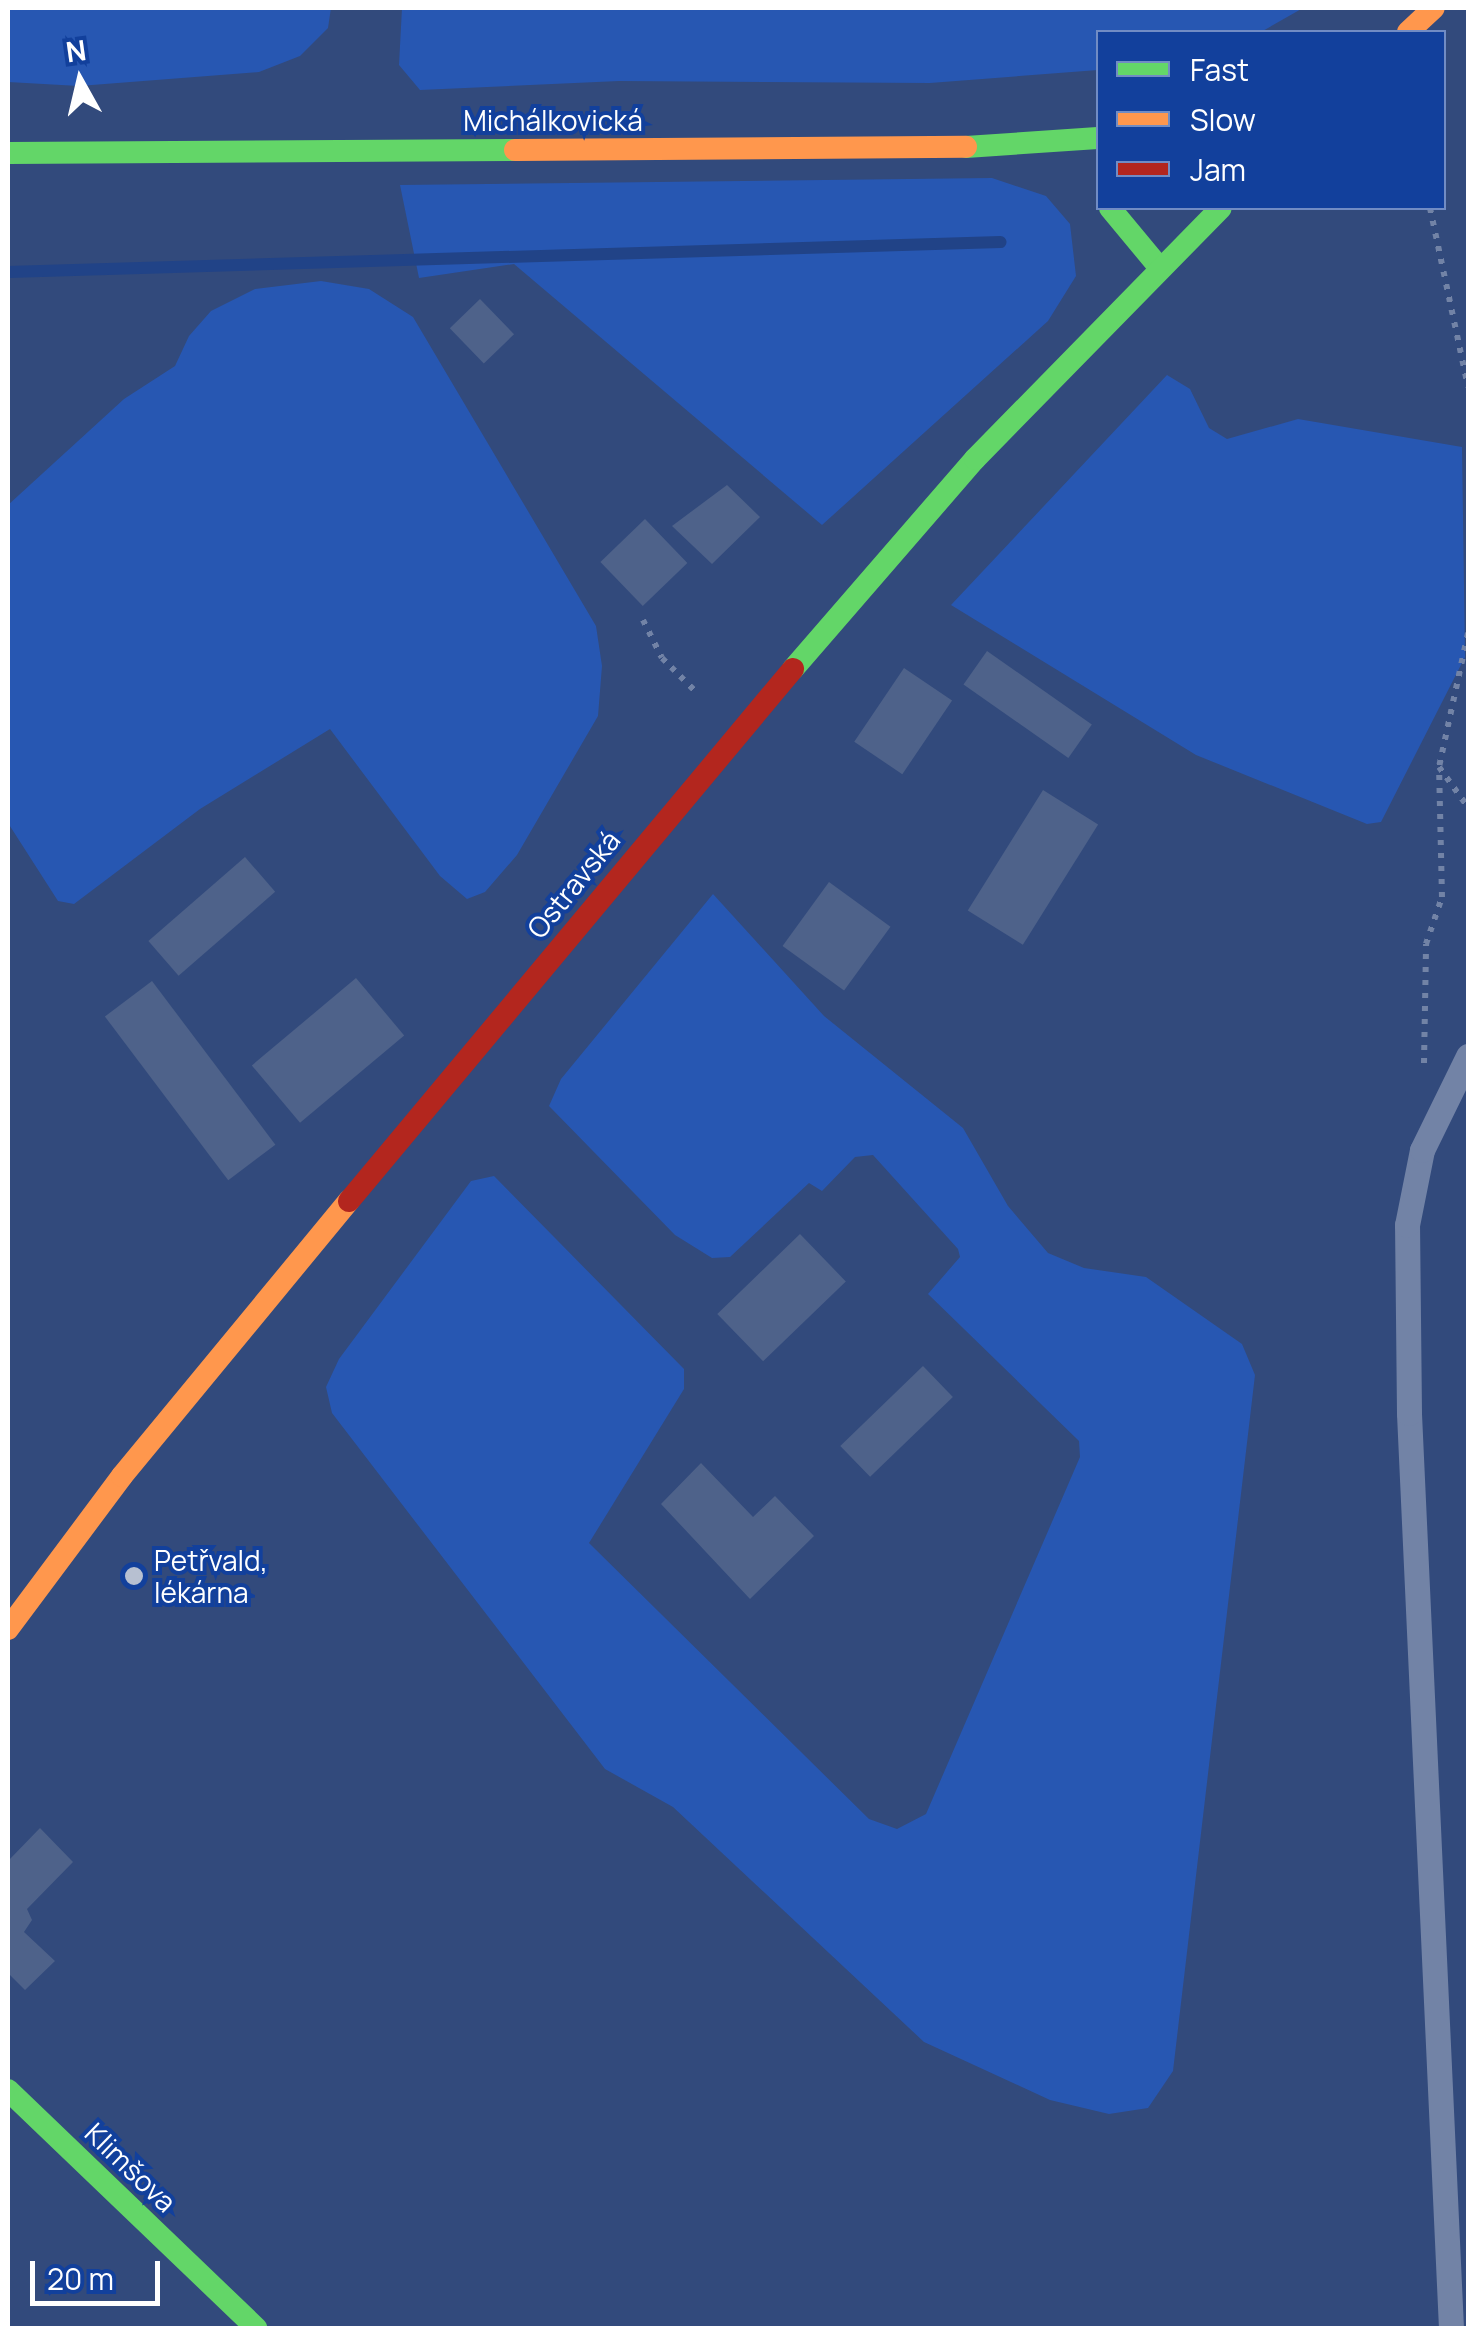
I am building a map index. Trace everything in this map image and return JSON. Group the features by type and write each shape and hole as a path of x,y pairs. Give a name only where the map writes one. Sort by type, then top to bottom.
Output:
{"main road":[{"path":"1408,30 1434,8"},
{"name":"Michálkovická","path":"8,153 1042,148 1096,138"},
{"path":"1042,148 1072,170"},
{"path":"1112,210 1159,267"},
{"name":"Ostravská","path":"8,1630 122,1476 709,766 975,459 1159,267 1196,218"},
{"name":"Klimšova","path":"8,2090 256,2328"}],"lane":[{"path":"1450,2328 1409,1413 1407,1226 1422,1150 1468,1056"}],"path":[{"path":"1430,210 1468,387"},
{"path":"643,620 662,658 696,692"},
{"path":"1424,1075 1426,944 1442,897 1439,767 1468,634"},
{"path":"1439,767 1468,807"}],"shaded area":[{"path":"8,8 331,8 328,28 300,56 259,72 79,86 8,82"},
{"path":"402,8 1303,8 1264,30 1096,30 1096,70 930,83 619,81 420,90 399,65"},
{"path":"992,178 1046,196 1070,224 1076,276 1048,321 822,525 514,264 419,278 400,185"},
{"path":"321,281 369,289 413,317 596,626 602,666 598,716 517,855 485,892 467,899 440,876 330,729 200,809 74,904 58,901 8,823 8,505 124,399 175,366 189,336 211,311 255,289"},
{"path":"1167,375 1190,389 1209,428 1227,439 1298,419 1462,447 1465,657 1381,822 1367,824 1196,755 951,605"},
{"path":"713,894 824,1016 963,1128 1008,1206 1048,1253 1084,1268 1146,1277 1242,1344 1255,1375 1173,2071 1148,2108 1109,2114 1050,2100 924,2042 673,1807 605,1769 332,1413 326,1387 339,1359 471,1181 494,1176 684,1369 684,1389 589,1543 869,1819 897,1829 926,1814 1080,1457 1079,1441 928,1294 960,1257 958,1249 873,1155 855,1157 822,1191 809,1183 730,1257 712,1258 675,1235 549,1106 561,1079"}],"building":[{"path":"480,299 514,334 484,363 450,328"},
{"path":"727,485 760,517 712,564 672,526"},
{"path":"645,519 687,563 643,606 600,562"},
{"path":"987,651 1092,724 1068,758 963,685"},
{"path":"904,668 952,700 902,774 854,742"},
{"path":"1043,790 1098,824 1023,945 968,910"},
{"path":"245,857 275,892 179,976 148,941"},
{"path":"829,882 890,927 844,991 783,946"},
{"path":"356,978 404,1035 300,1123 252,1065"},
{"path":"152,981 275,1145 228,1180 105,1017"},
{"path":"800,1234 846,1281 763,1361 717,1314"},
{"path":"923,1366 953,1397 870,1477 840,1446"},
{"path":"701,1463 753,1517 775,1496 814,1536 750,1599 661,1504"},
{"path":"40,1828 73,1862 27,1909 32,1920 24,1932 55,1961 25,1990 8,1973 8,1861"}],"waterway":[{"path":"8,272 1001,242"}],"traffic: fast":[{"path":"966,147 1096,138"},
{"path":"8,153 515,150"},
{"path":"1112,210 1159,267"},
{"path":"793,669 975,459 1219,210"},
{"path":"8,2090 256,2328"}],"traffic: slow":[{"path":"1410,30 1434,8"},
{"path":"515,150 966,147"},
{"path":"8,1629 122,1476 349,1201"}],"traffic: jam":[{"path":"349,1201 793,669"}],"place":[{"name":"Petřvald, lékárna","path":"134,1576"}]}
